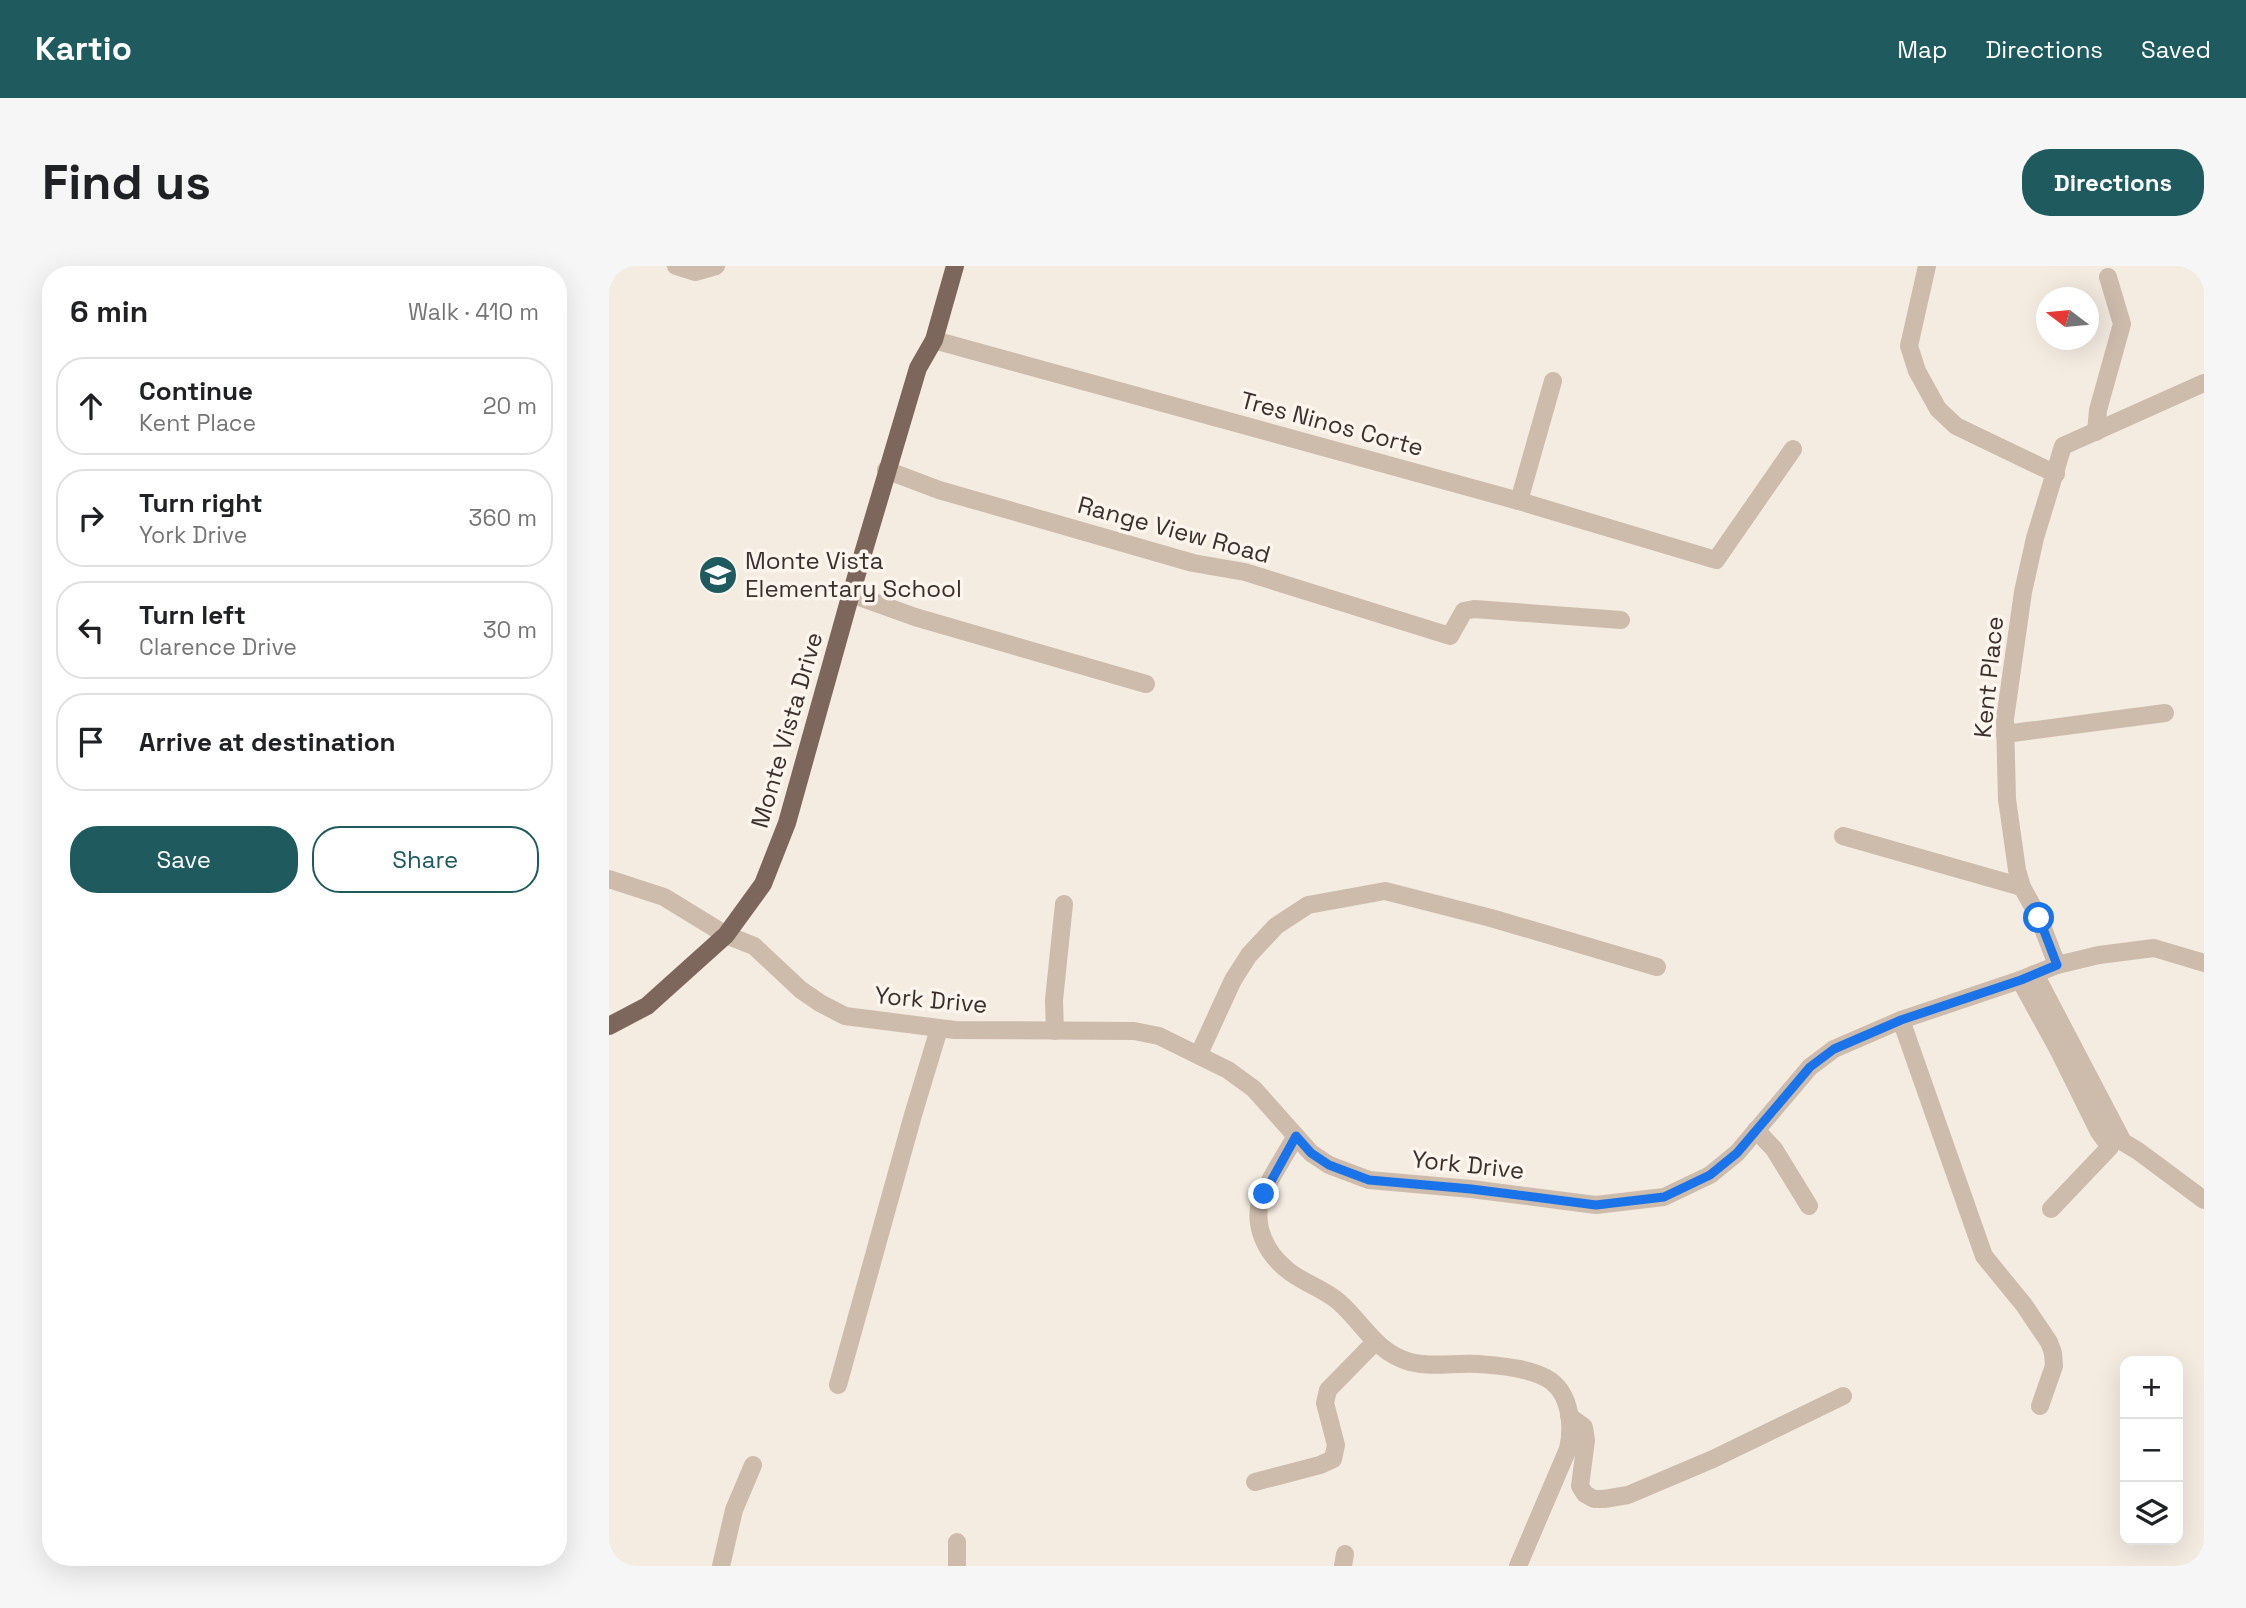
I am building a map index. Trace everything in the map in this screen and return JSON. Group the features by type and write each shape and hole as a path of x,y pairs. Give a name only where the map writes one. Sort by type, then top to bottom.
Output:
{"main road":[{"name":"Monte Vista Drive","path":"609,1027 647,1006 726,935 763,884 787,822 886,470 918,368 934,340 955,266"}],"street":[{"path":"675,266 695,272 716,266"},
{"path":"1927,266 1909,346 1917,371 1938,409 1956,426 2056,474"},
{"path":"2108,277 2122,324 2098,410 2096,432 2204,383"},
{"name":"Tres Ninos Corte","path":"934,340 1520,501 1716,560 1793,449"},
{"path":"1520,501 1553,381"},
{"name":"Kent Place","path":"2057,965 2039,918 2022,887 2007,799 2005,719 2023,592 2035,538 2063,446 2096,432"},
{"name":"Range View Road","path":"886,470 939,490 1193,563 1245,572 1450,635 1464,611 1474,609 1621,620"},
{"path":"851,596 1146,684"},
{"path":"2005,734 2165,713"},
{"path":"1843,836 2022,887"},
{"name":"York Drive","path":"609,879 664,897 726,935 754,946 801,990 845,1016 939,1029 1134,1031 1160,1036 1228,1070 1254,1089 1311,1153 1329,1165 1369,1180 1471,1189 1596,1205 1664,1197 1710,1175 1737,1153 1810,1067 1834,1049 1901,1020 2057,965 2099,955 2154,948 2204,963"},
{"path":"1199,1054 1233,980 1249,955 1276,926 1308,905 1385,891 1491,918 1657,967"},
{"path":"1055,1031 1054,1000 1064,904"},
{"path":"2028,977 2123,1143 2204,1200"},
{"path":"2028,977 2059,1051 2099,1132 2110,1147 2051,1209"},
{"path":"1901,1020 1984,1256 2024,1305 2049,1342 2053,1353 2054,1366 2040,1406"},
{"path":"838,1385 939,1029"},
{"path":"1756,1130 1774,1149 1809,1206"},
{"path":"1296,1136 1260,1201 1260,1229 1264,1243 1285,1268 1338,1301 1383,1350 1418,1363 1478,1364 1529,1371 1552,1381 1567,1403 1572,1431 1568,1449 1518,1566"},
{"path":"1255,1482 1333,1459 1336,1445 1325,1403 1328,1390 1375,1342"},
{"path":"1569,1416 1584,1427 1587,1440 1580,1486 1585,1494 1594,1499 1604,1499 1628,1495 1713,1459 1843,1396"},
{"path":"721,1566 734,1510 753,1465"},
{"path":"957,1542 957,1566"}],"place":[{"name":"Monte Vista Elementary School","path":"718,575"}],"route":[{"path":"1264,1194 1296,1136 1311,1153 1329,1165 1369,1180 1471,1189 1596,1205 1664,1197 1710,1175 1737,1153 1810,1067 1834,1049 1901,1020 2021,980 2057,965 2039,918"}]}
